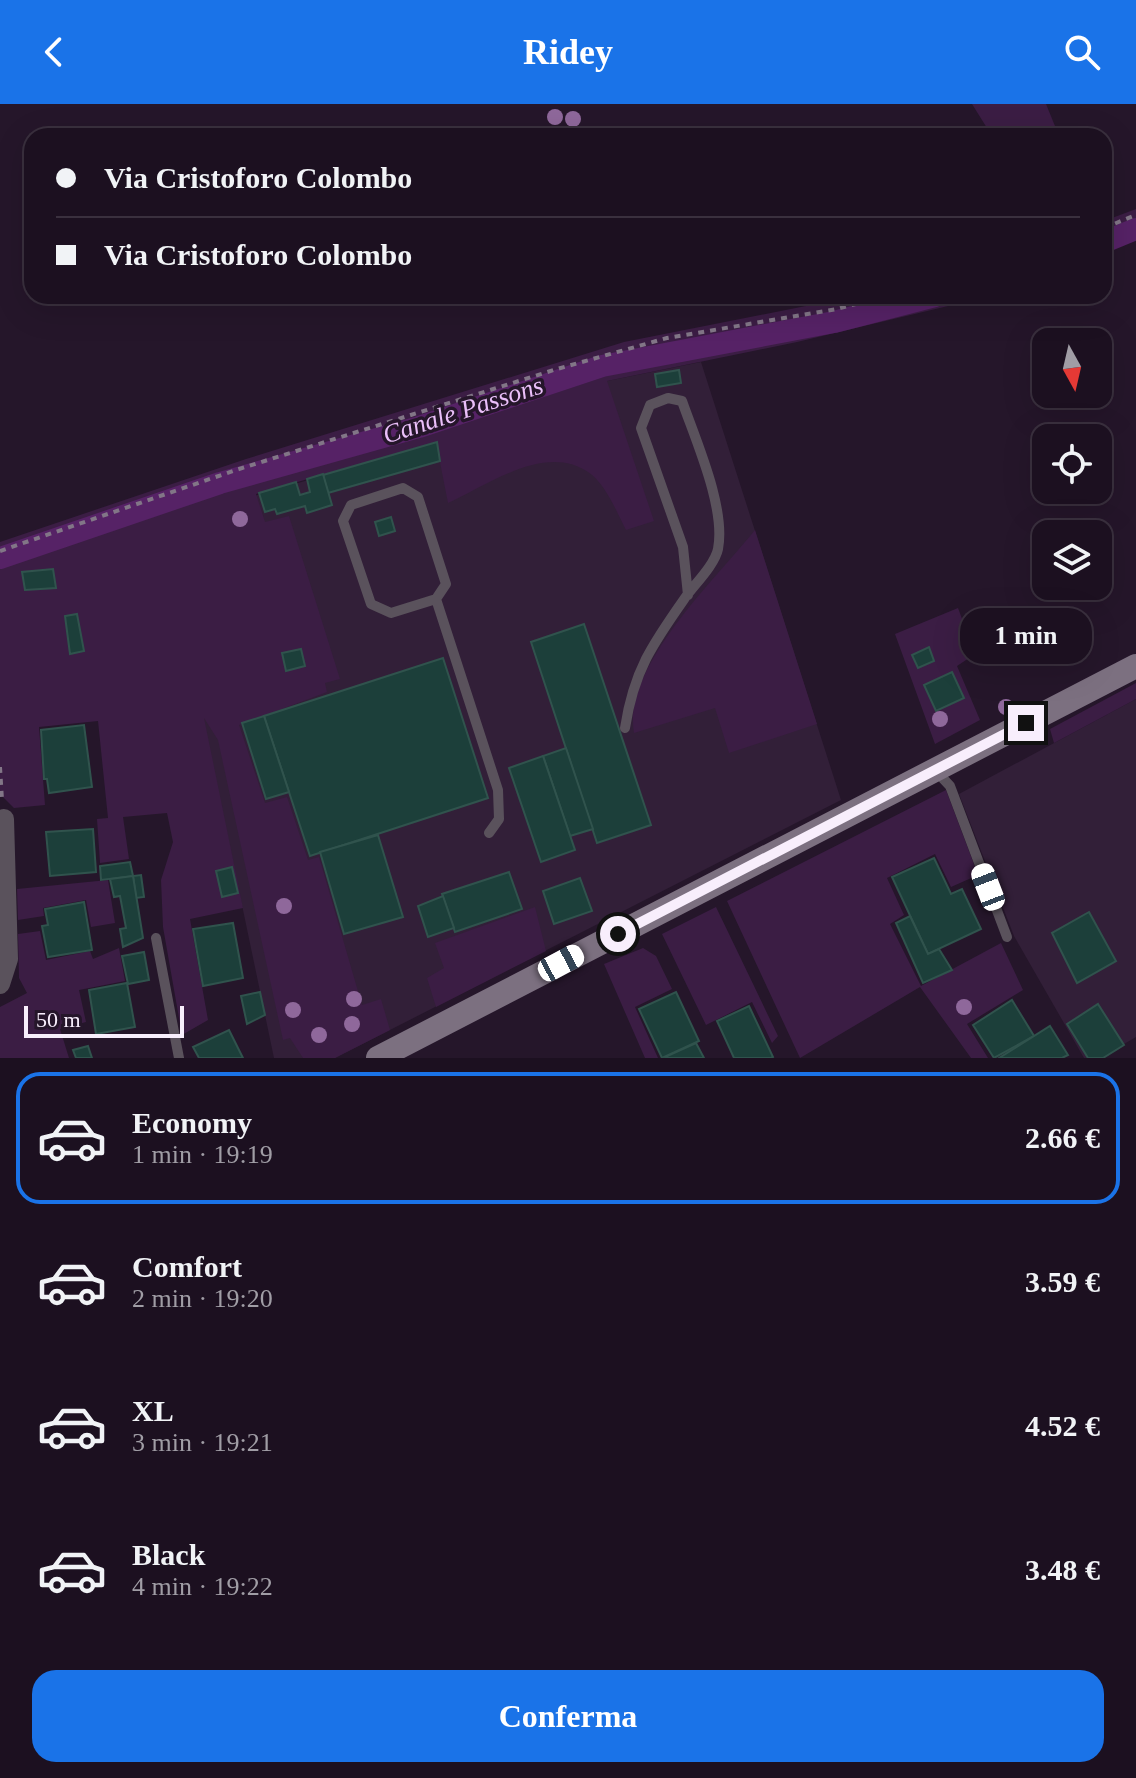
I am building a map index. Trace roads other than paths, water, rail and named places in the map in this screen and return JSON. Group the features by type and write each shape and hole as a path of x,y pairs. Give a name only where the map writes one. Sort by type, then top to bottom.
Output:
{"main road":[{"path":"378,1058 1136,666"}],"street":[{"path":"0,984 8,959 4,819"}],"lane":[{"path":"625,728 631,687 652,644 688,595 718,553 719,519 682,401 668,398 650,405 641,428 683,547 688,595"},
{"path":"403,488 418,497 446,584 436,599 391,613 371,604 343,521 351,505 403,488"},
{"path":"436,599 498,790 499,819 489,833"},
{"path":"935,770 950,786 1007,937"},
{"path":"156,938 179,1058"}],"waterway":[{"name":"Canale Passons","path":"1112,239 1136,229"},
{"name":"Canale Passons","path":"0,558 220,483 419,427 602,366 834,322 904,304"}]}
